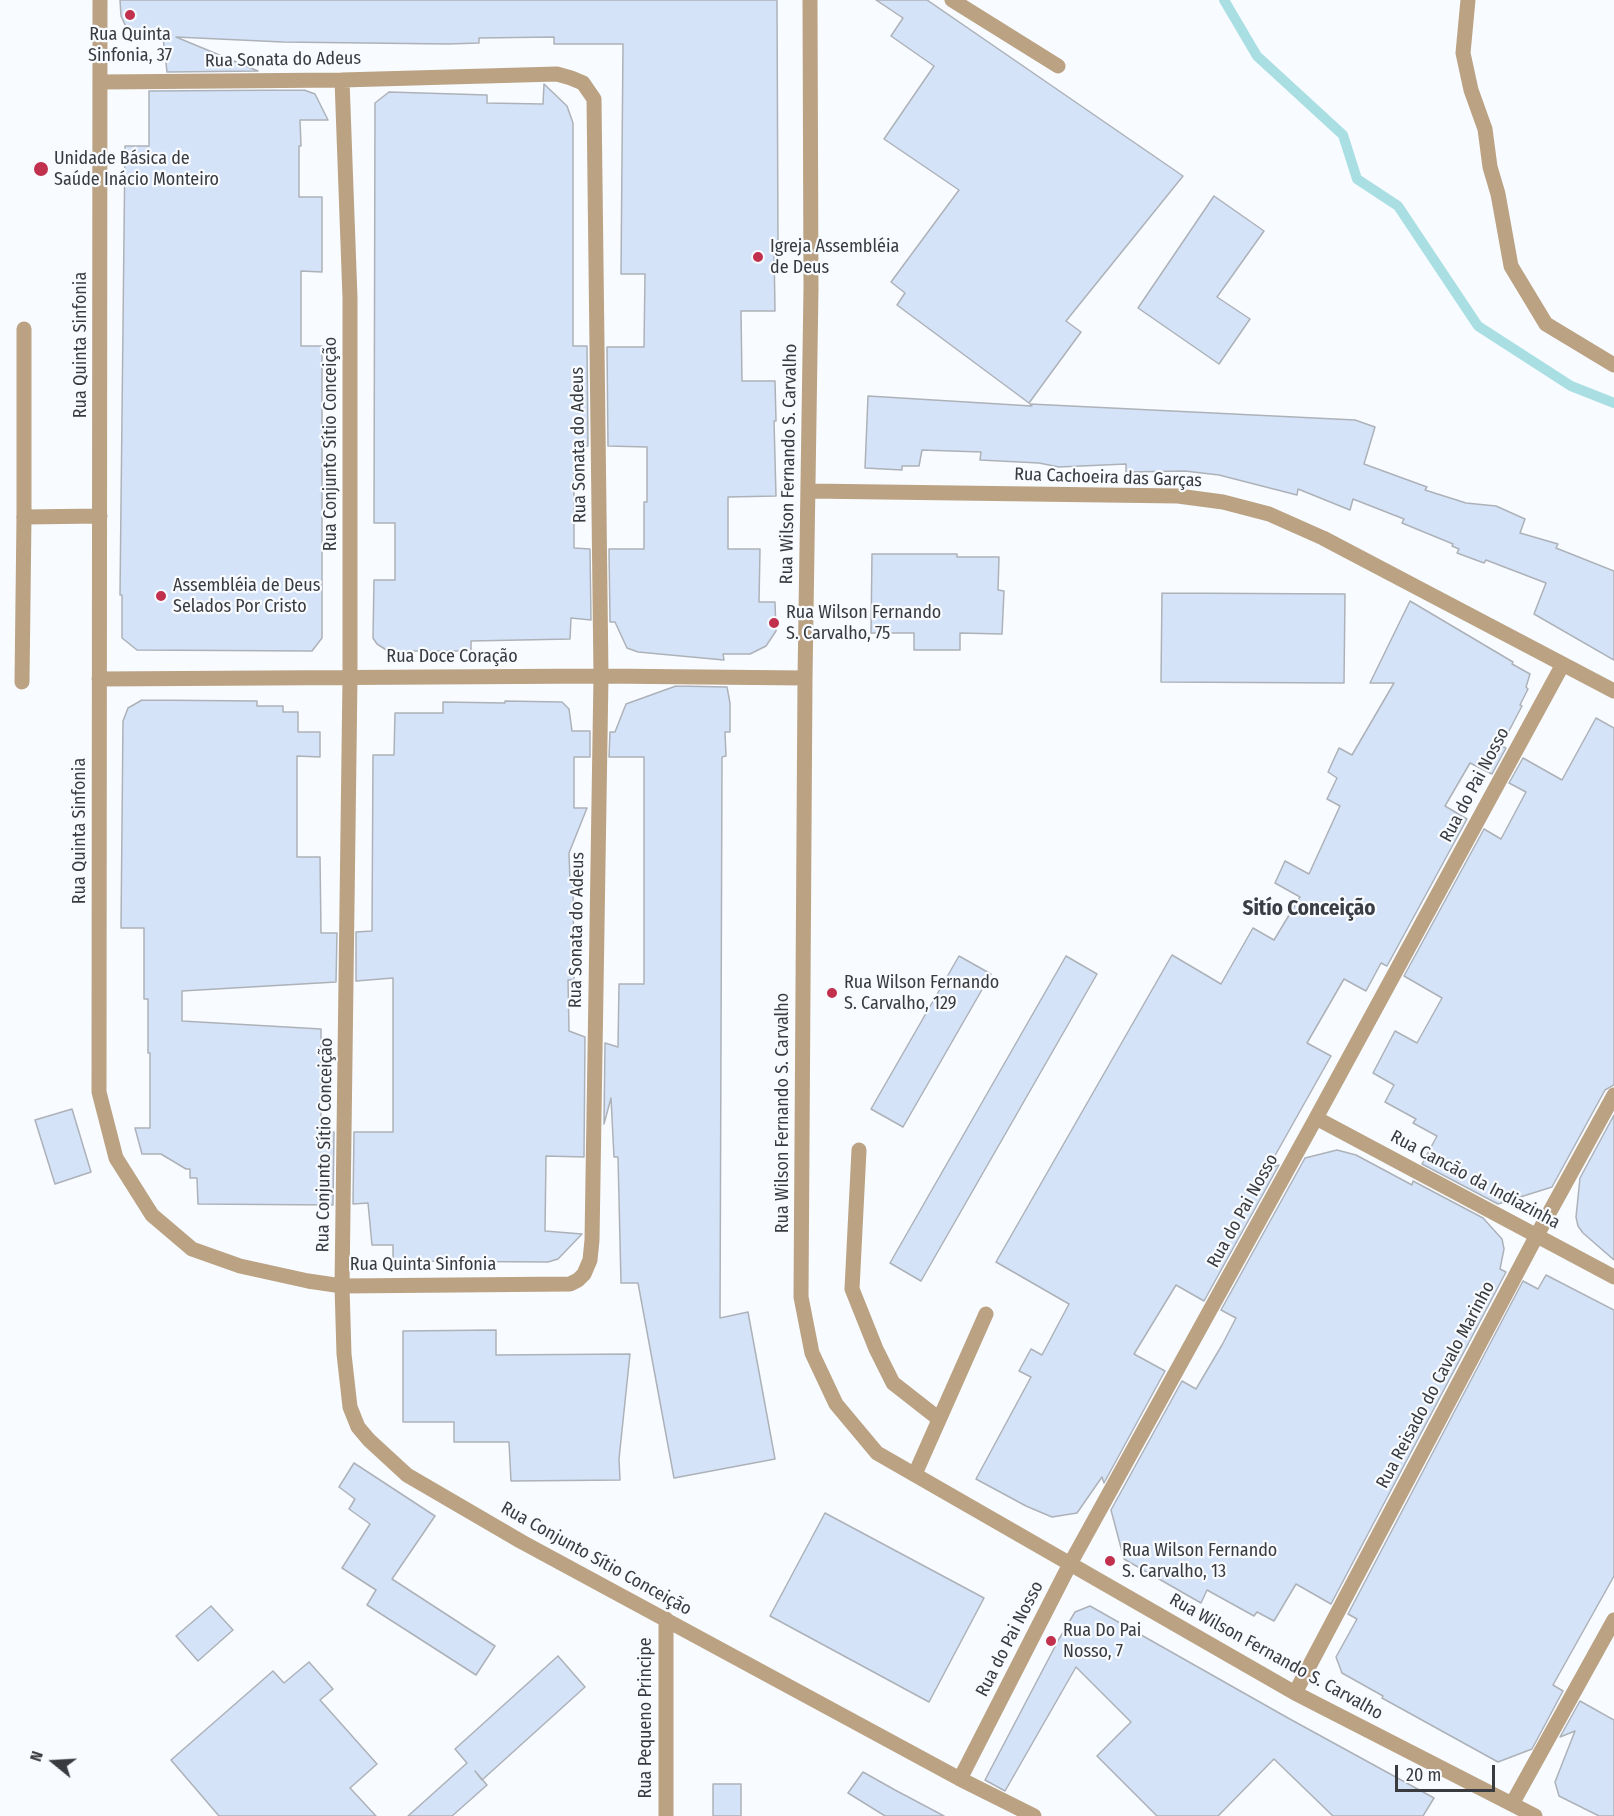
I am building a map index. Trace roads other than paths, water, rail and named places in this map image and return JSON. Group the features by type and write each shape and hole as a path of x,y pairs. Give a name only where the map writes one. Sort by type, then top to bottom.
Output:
{"street":[{"name":"Rua Quinta Sinfonia","path":"100,0 99,1092 116,1158 152,1215 192,1249 240,1266 342,1286 570,1284"},
{"name":"Rua Wilson Fernando S. Carvalho","path":"810,0 809,491 805,678 801,1296 812,1353 836,1404 878,1453 1295,1693 1534,1816"},
{"path":"952,0 1058,66"},
{"path":"1468,0 1463,53 1471,90 1485,129 1490,167 1498,194 1511,266 1546,324 1614,365"},
{"name":"Rua Sonata do Adeus","path":"101,82 342,80 556,74 583,83 594,99 601,676 592,1240 590,1260 584,1274 570,1284"},
{"name":"Rua Conjunto Sítio Conceição","path":"342,80 350,298 350,677 342,1286 344,1354 350,1407 358,1427 369,1440 407,1474 522,1542 960,1779 1034,1816"},
{"path":"22,682 24,329"},
{"name":"Rua Cachoeira das Garças","path":"809,491 1178,496 1223,502 1269,514 1323,538 1614,691"},
{"path":"24,517 100,516"},
{"name":"Rua do Pai Nosso","path":"960,1779 1070,1564 1563,664"},
{"name":"Rua Doce Coração","path":"99,679 601,676 805,678"},
{"name":"Rua Reisado do Cavalo Marinho","path":"1295,1693 1537,1235 1614,1095"},
{"name":"Rua Cancão da Indiazinha","path":"1316,1118 1614,1277"},
{"path":"859,1150 852,1289 876,1349 893,1383 939,1419"},
{"path":"915,1474 986,1314"},
{"name":"Rua Pequeno Principe","path":"666,1619 666,1816"},
{"path":"1512,1804 1614,1620"}],"waterway":[{"path":"1224,0 1257,56 1343,135 1357,179 1398,206 1478,326 1571,386 1614,403"}],"place":[{"name":"Rua Quinta Sinfonia, 37","path":"130,15"},
{"name":"Unidade Básica de Saúde Inácio Monteiro","path":"41,169"},
{"name":"Igreja Assembléia de Deus","path":"758,257"},
{"name":"Assembléia de Deus Selados Por Cristo","path":"161,596"},
{"name":"Rua Wilson Fernando S. Carvalho, 75","path":"774,623"},
{"name":"Rua Wilson Fernando S. Carvalho, 129","path":"832,993"},
{"name":"Rua Wilson Fernando S. Carvalho, 13","path":"1110,1561"},
{"name":"Rua Do Pai Nosso, 7","path":"1051,1641"}],"district":[{"name":"Sitío Conceição","path":"1309,909"}]}
